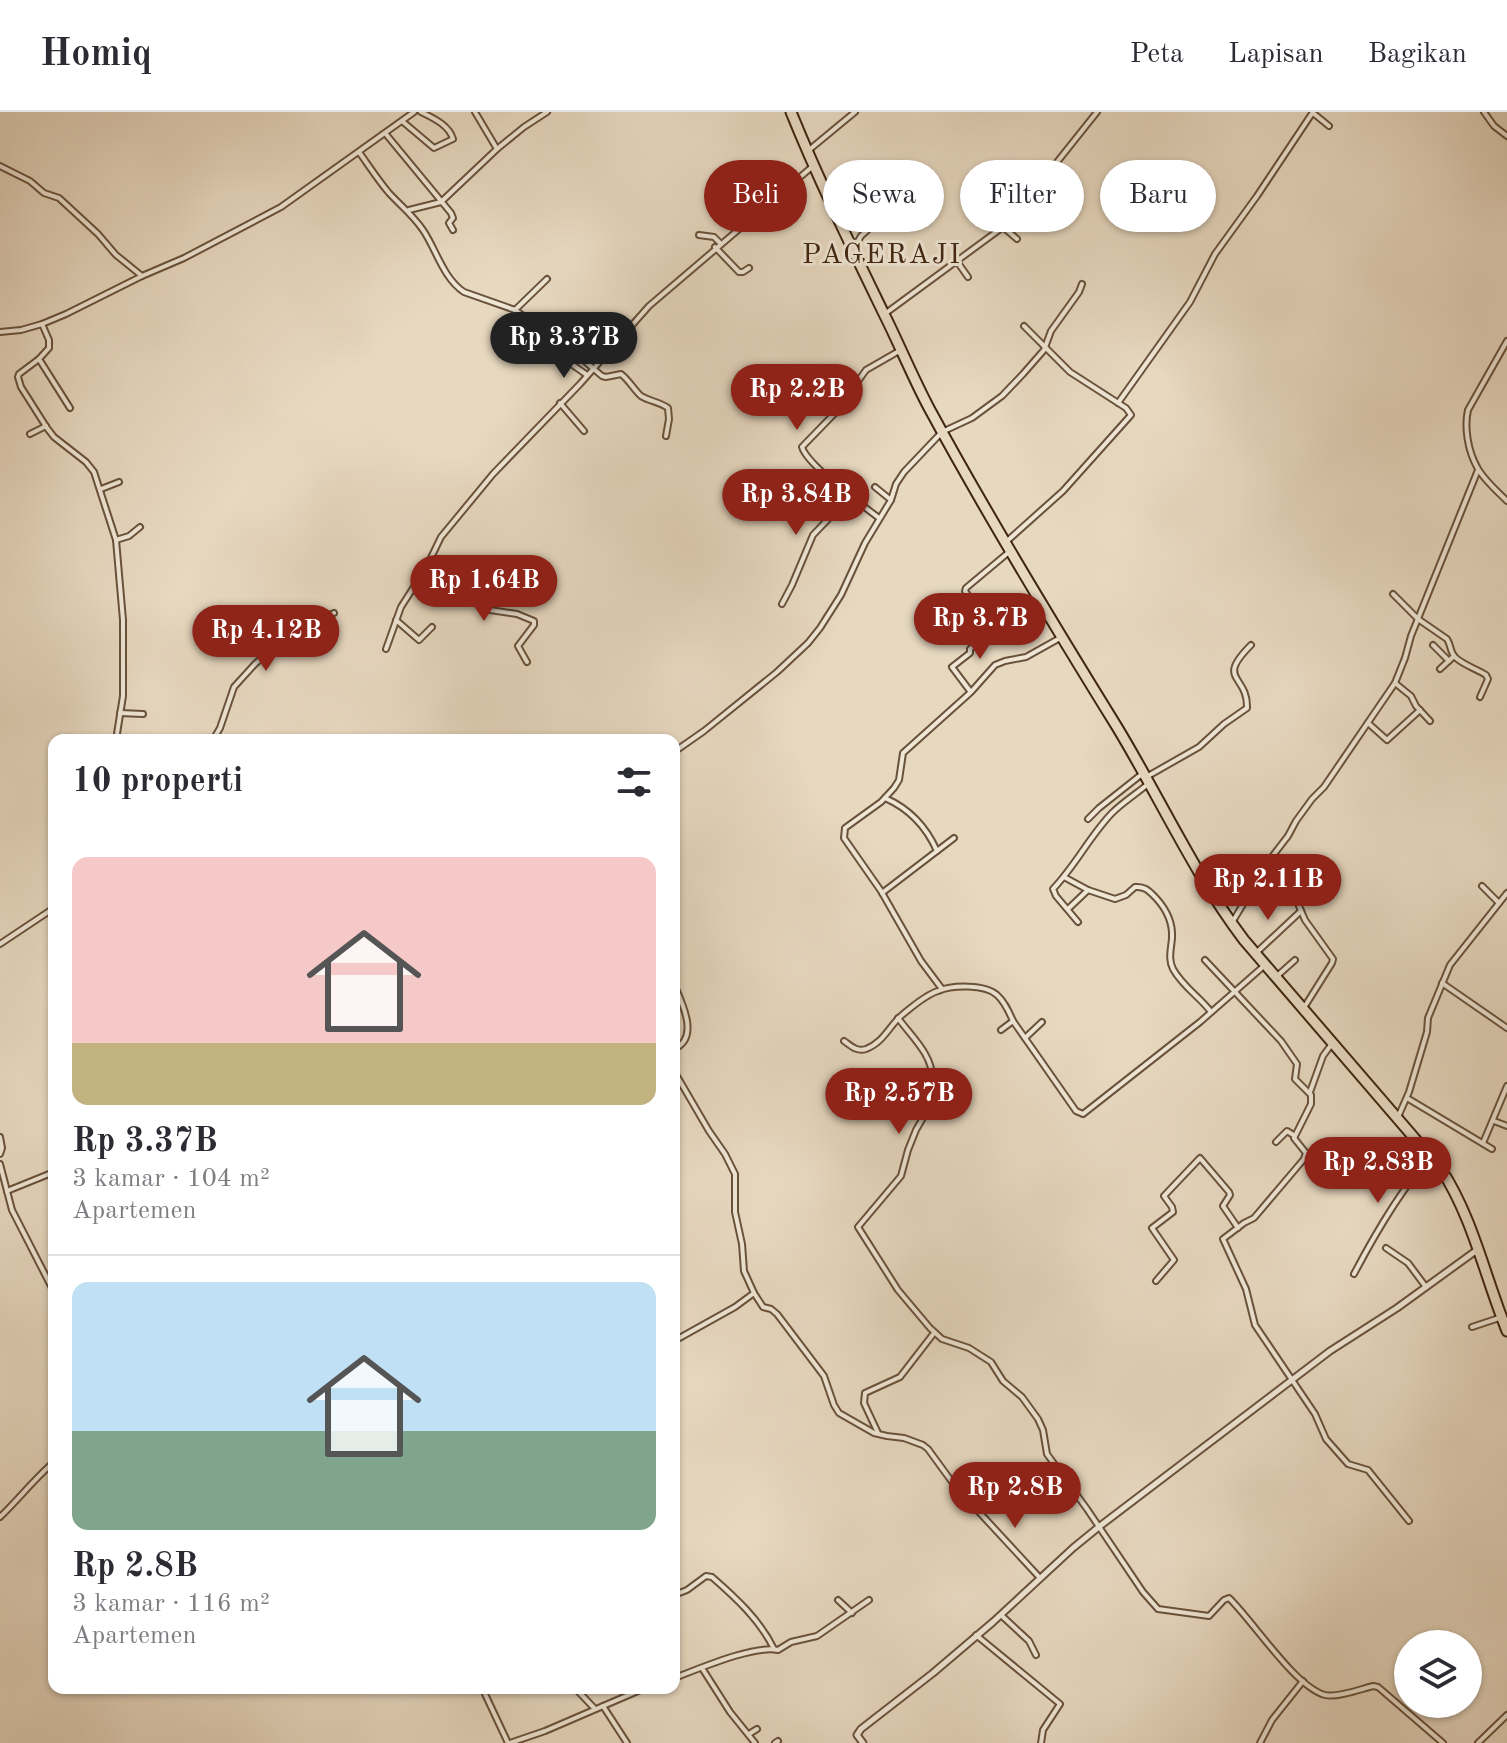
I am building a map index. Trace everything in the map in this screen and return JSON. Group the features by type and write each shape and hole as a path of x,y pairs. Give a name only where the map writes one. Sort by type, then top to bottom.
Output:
{"highway":[{"path":"791,112 852,250 942,432 1189,855 1231,923 1449,1180 1461,1204 1507,1331"}],"street":[{"path":"0,332 42,324 184,258 281,207 414,112"},
{"path":"402,121 433,148 453,139 451,132 439,121 421,112"},
{"path":"475,112 497,149"},
{"path":"408,211 441,202 497,149 547,112"},
{"path":"807,152 855,112"},
{"path":"1058,160 1097,112"},
{"path":"1118,403 1190,302 1215,254 1312,112 1329,126"},
{"path":"1484,112 1494,126 1507,136"},
{"path":"385,133 452,215 449,223 453,230"},
{"path":"359,152 385,189 422,228 458,288 515,310 606,377 621,374 641,396 665,406 669,412 666,436"},
{"path":"0,166 30,181 44,193 59,198 116,255 142,276"},
{"path":"386,649 401,607 441,537 493,474 649,306 813,166"},
{"path":"852,250 865,232"},
{"path":"884,315 996,232"},
{"path":"1009,232 1017,239"},
{"path":"699,235 714,237 739,272 749,268"},
{"path":"956,260 968,277"},
{"path":"515,310 547,279"},
{"path":"680,748 777,672 808,643 841,595 904,472 942,432 972,418 1002,396 1045,348 1051,331 1082,284"},
{"path":"42,324 50,344 39,359 21,371 18,377 21,387 54,437 94,472 116,540 123,620 123,696 117,734"},
{"path":"971,692 952,667 977,643 957,615 973,602 966,588 1130,419 1131,412 1070,372 1024,326"},
{"path":"602,334 622,353"},
{"path":"1507,341 1468,410 1465,421 1478,470 1507,501"},
{"path":"879,518 806,456 802,447 836,412 866,370 901,350"},
{"path":"39,359 70,408"},
{"path":"570,363 587,375"},
{"path":"560,403 584,431"},
{"path":"30,434 46,426"},
{"path":"1231,923 1296,821 1324,787 1395,683 1478,470"},
{"path":"101,489 119,482"},
{"path":"875,487 891,500"},
{"path":"782,604 813,535 836,511 847,492"},
{"path":"116,540 129,536 140,527"},
{"path":"423,573 490,610 517,614 534,621 518,646 527,662"},
{"path":"416,583 430,594"},
{"path":"1393,594 1418,619 1450,642 1454,656 1487,677 1480,697"},
{"path":"216,734 234,687 255,664 296,628 334,613"},
{"path":"396,620 419,640 432,627"},
{"path":"942,989 844,838 845,828 885,798 899,780 903,753 971,692 995,665 1026,657 1062,637"},
{"path":"1088,819 1099,808 1199,747 1247,708 1244,690 1234,670 1236,661 1251,645"},
{"path":"1433,645 1449,661"},
{"path":"1440,669 1454,656"},
{"path":"1395,683 1411,696 1414,705 1430,721"},
{"path":"1368,723 1387,740 1420,710"},
{"path":"120,713 143,714"},
{"path":"1078,922 1053,891 1076,863 1089,840 1146,778"},
{"path":"885,798 917,819 937,851"},
{"path":"882,893 954,838"},
{"path":"1264,871 1296,899 1309,926 1333,959 1303,1009"},
{"path":"1064,877 1088,890 1118,899 1138,886 1155,896 1171,919 1172,967 1211,1012"},
{"path":"1482,886 1499,903"},
{"path":"1068,909 1088,890"},
{"path":"1398,1118 1427,1032 1428,1018 1450,965 1507,893"},
{"path":"1255,953 1301,911"},
{"path":"0,944 48,912"},
{"path":"1205,960 1281,1041 1297,1064 1295,1079 1311,1095 1311,1104 1295,1136"},
{"path":"1275,977 1295,960"},
{"path":"844,1041 857,1050 865,1049 885,1036 898,1018 942,989 970,986 989,989 1006,1005 1013,1021 1076,1111 1083,1114 1265,965"},
{"path":"1442,983 1507,1028"},
{"path":"680,997 689,1033 680,1046"},
{"path":"898,1018 923,1052 932,1080 920,1103 924,1116 908,1150 901,1176 858,1227 898,1290 934,1333 969,1348 991,1362 1003,1381 1022,1397 1043,1430 1047,1454 1158,1609 1209,1616 1229,1598 1303,1681 1326,1696 1378,1687 1443,1743"},
{"path":"1001,1030 1013,1021"},
{"path":"1025,1038 1042,1022"},
{"path":"1309,1092 1323,1056 1332,1043"},
{"path":"680,1081 735,1174 735,1212 744,1271 754,1293 763,1307 776,1312 824,1376 837,1411 878,1434 904,1438 928,1449 955,1486 1040,1578"},
{"path":"1483,1143 1507,1086"},
{"path":"1407,1098 1492,1149"},
{"path":"1494,1121 1507,1126"},
{"path":"1276,1142 1287,1131 1295,1136 1306,1153 1304,1159 1254,1218 1223,1239 1246,1289 1255,1325 1315,1414 1326,1439 1348,1464 1368,1470 1409,1521"},
{"path":"0,1137 0,1154"},
{"path":"1354,1274 1409,1183 1431,1157"},
{"path":"1156,1281 1174,1260 1152,1228 1173,1212 1164,1196 1200,1158 1229,1192 1223,1206 1238,1228"},
{"path":"0,1164 12,1210 48,1275"},
{"path":"1394,1173 1409,1183"},
{"path":"7,1191 48,1174"},
{"path":"1386,1248 1408,1263 1426,1287"},
{"path":"851,1742 865,1725 933,1673 1100,1526 1330,1351 1478,1249"},
{"path":"680,1338 754,1293"},
{"path":"1472,1327 1501,1317"},
{"path":"878,1434 864,1403 865,1393 900,1377 934,1333"},
{"path":"0,1517 48,1467"},
{"path":"680,1593 704,1577 712,1577 758,1622 774,1649"},
{"path":"838,1600 852,1613"},
{"path":"680,1676 725,1659 779,1650 793,1641 817,1636 869,1600"},
{"path":"1001,1615 1029,1641 1036,1655"},
{"path":"976,1635 1060,1704 1043,1730 1041,1743"},
{"path":"702,1668 730,1712 755,1743"},
{"path":"1260,1743 1272,1720 1303,1681"},
{"path":"485,1694 509,1743 631,1694"},
{"path":"581,1694 595,1709"},
{"path":"603,1706 627,1743"},
{"path":"1478,1743 1507,1715"},
{"path":"749,1734 757,1729"},
{"path":"857,1735 863,1743"}],"district":[{"name":"PAGERAJI","path":"882,256"}]}
